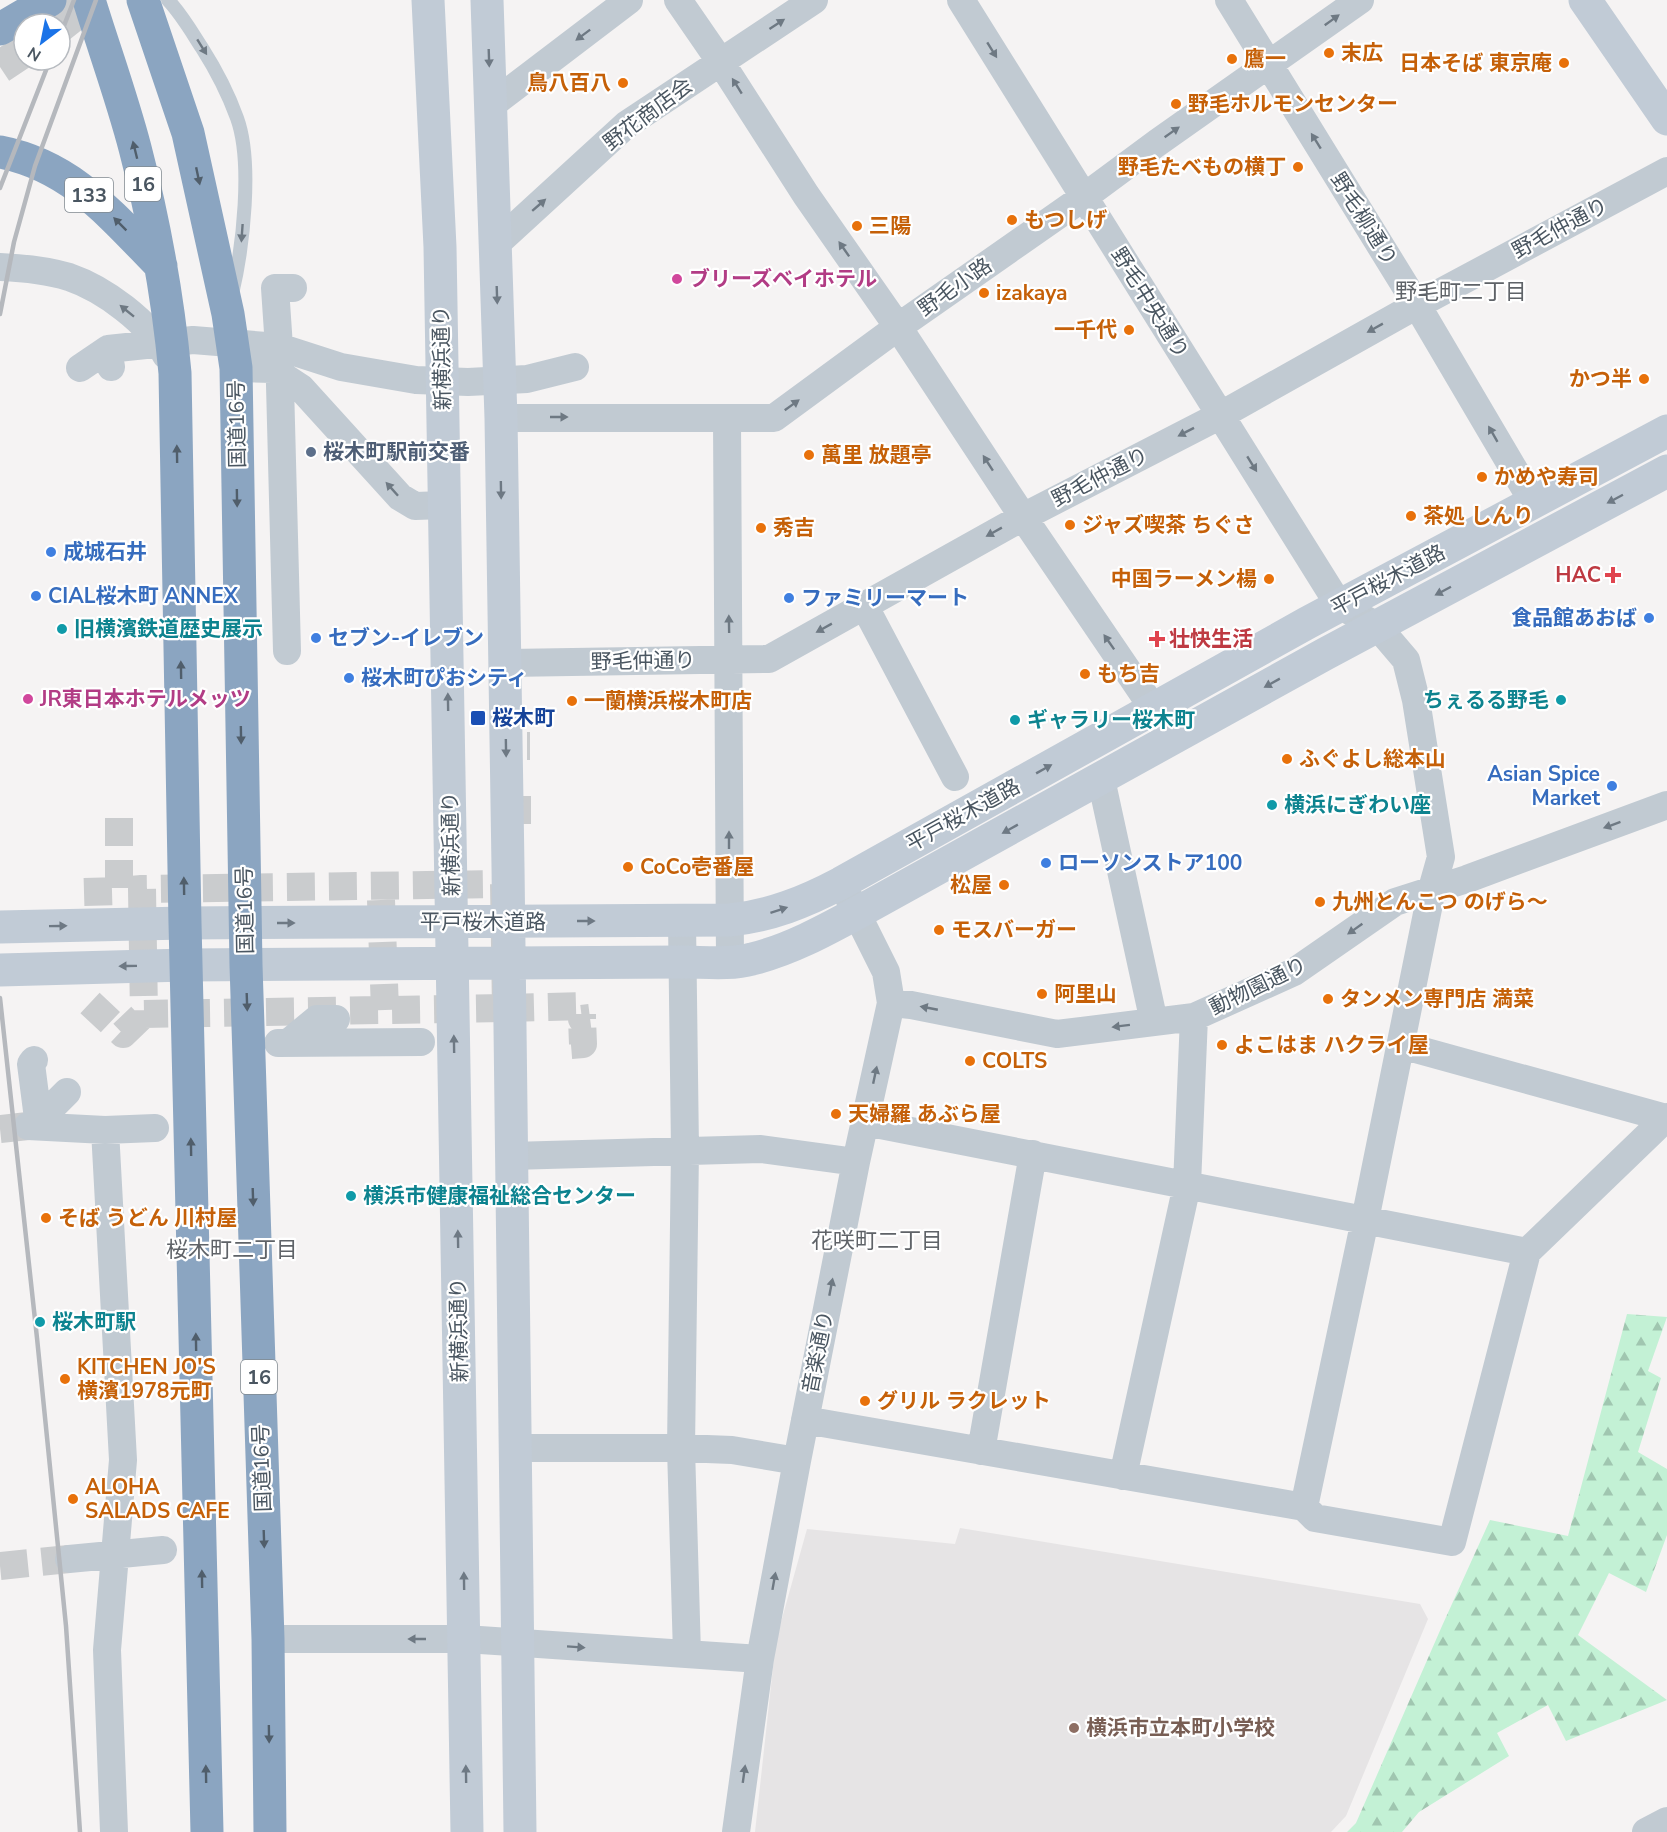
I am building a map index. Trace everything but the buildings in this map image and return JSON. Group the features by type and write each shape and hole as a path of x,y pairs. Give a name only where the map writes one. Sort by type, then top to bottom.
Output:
{"highway":[{"path":"0,29 50,0"},
{"name":"16","path":"89,0 135,148 161,266 175,373 185,923 207,1832"},
{"name":"国道16号","path":"143,0 188,133 228,314 236,368 245,923 268,1639 270,1832"},
{"name":"133","path":"0,152 24,157 52,169 87,193 161,266"}],"street":[{"name":"新横浜通り","path":"428,0 441,247 467,1832"},
{"path":"487,0 501,418 520,1832"},
{"path":"490,105 629,0"},
{"path":"678,0 806,195 898,327 1153,708"},
{"name":"野花商店会","path":"496,244 626,125 814,0"},
{"name":"野毛中央通り","path":"961,0 1340,605"},
{"name":"野毛柳通り","path":"1229,0 1417,304 1533,502"},
{"name":"野毛小路","path":"501,418 774,418 898,327 1360,0"},
{"path":"1585,0 1667,119"},
{"name":"野毛仲通り","path":"504,663 769,659 1023,517 1221,414 1417,304 1667,171"},
{"path":"0,267 30,268 71,278 113,299 138,320 162,348 175,373"},
{"path":"287,651 279,347 275,288 293,288"},
{"path":"80,368 109,358 193,340 279,347 341,367 416,380 468,382 527,379 575,367"},
{"path":"236,368 272,369 301,388 399,497 415,506 445,505"},
{"path":"727,419 730,962"},
{"name":"平戸桜木道路","path":"0,927 185,923 730,921 781,910 841,883 1340,605 1667,431"},
{"name":"平戸桜木道路","path":"0,970 186,965 730,962 751,959 792,946 857,914 1377,626 1667,471"},
{"path":"864,605 954,777"},
{"path":"1304,1507 1432,889 1441,857 1416,700 1406,660 1377,626 1340,605"},
{"path":"1101,779 1154,1022"},
{"name":"動物園通り","path":"891,1003 1057,1034 1194,1017 1294,972 1395,902 1467,879 1667,805"},
{"name":"音楽通り","path":"736,1832 760,1659 797,1461 856,1162 891,1003 886,972 841,883"},
{"path":"682,921 685,1150 681,1448 687,1654"},
{"path":"1123,1476 1187,1185 1194,1017"},
{"path":"336,1019 317,1019 283,1043 410,1036"},
{"path":"1401,1046 1667,1117"},
{"path":"34,1060 30,1064 35,1124"},
{"path":"35,1124 67,1092"},
{"path":"805,1420 1304,1507 1315,1518 1452,1542 1527,1252 1667,1117"},
{"path":"865,1122 1527,1252"},
{"path":"35,1124 105,1130 155,1128"},
{"path":"105,1130 123,1460 107,1650 114,1832"},
{"path":"512,1156 761,1149 856,1162"},
{"path":"981,1451 1033,1154"},
{"path":"515,1448 732,1450 797,1461"},
{"path":"69,1559 163,1550"},
{"path":"268,1639 465,1639 760,1659"},
{"path":"1646,1832 1667,1821"}],"lane":[{"path":"168,0 180,13 216,71 238,119 245,160 244,195 239,264 228,314"}],"shaded area":[{"name":"横浜市立本町小学校","path":"960,1528 1420,1604 1428,1619 1346,1816 1331,1832 755,1832 776,1640 807,1529 955,1544"}],"green space":[{"path":"1627,1314 1667,1317 1648,1371 1661,1378 1638,1452 1667,1469 1667,1535 1646,1592 1609,1573 1578,1635 1667,1700 1566,1741 1548,1705 1497,1733 1509,1756 1419,1812 1402,1832 1347,1832 1356,1823 1490,1520 1568,1536"}],"tunnel":[{"path":"72,17 93,0"},
{"path":"0,67 12,59"},
{"path":"504,765 504,746 530,746"},
{"path":"505,810 531,810"},
{"path":"119,818 119,891 142,889"},
{"path":"504,884 506,1008 144,1014 142,889 504,884"},
{"path":"84,892 119,891"},
{"path":"381,900 385,1010"},
{"path":"90,1003 123,1034 144,1014"},
{"path":"506,1008 582,1006 582,1019 590,1018"},
{"path":"571,1045 583,1044 582,1019"},
{"path":"0,1129 28,1126"},
{"path":"0,1566 69,1559"}],"railway":[{"path":"69,12 74,0"},
{"path":"0,314 14,242 35,166 96,0"},
{"path":"0,188 45,72"},
{"path":"0,998 66,1626 80,1832"}],"place":[{"name":"末広","path":"1329,53"},
{"name":"鷹一","path":"1232,59"},
{"name":"日本そば 東京庵","path":"1564,63"},
{"name":"鳥八百八","path":"623,83"},
{"name":"野毛ホルモンセンター","path":"1176,104"},
{"name":"野毛たべもの横丁","path":"1298,167"},
{"name":"もつしげ","path":"1012,220"},
{"name":"三陽","path":"857,226"},
{"name":"ブリーズベイホテル","path":"677,279"},
{"name":"izakaya","path":"984,293"},
{"name":"一千代","path":"1129,330"},
{"name":"かつ半","path":"1644,379"},
{"name":"桜木町駅前交番","path":"311,452"},
{"name":"萬里 放題亭","path":"809,455"},
{"name":"かめや寿司","path":"1482,477"},
{"name":"茶処 しんり","path":"1411,516"},
{"name":"ジャズ喫茶 ちぐさ","path":"1070,525"},
{"name":"秀吉","path":"761,528"},
{"name":"成城石井","path":"51,552"},
{"name":"HAC","path":"1613,575"},
{"name":"中国ラーメン楊","path":"1269,579"},
{"name":"CIAL桜木町 ANNEX","path":"36,596"},
{"name":"ファミリーマート","path":"789,598"},
{"name":"食品館あおば","path":"1649,618"},
{"name":"旧横濱鉄道歴史展示","path":"62,629"},
{"name":"セブン-イレブン","path":"316,638"},
{"name":"壮快生活","path":"1157,639"},
{"name":"もち吉","path":"1085,674"},
{"name":"桜木町ぴおシティ","path":"349,678"},
{"name":"JR東日本ホテルメッツ","path":"28,699"},
{"name":"ちぇるる野毛","path":"1561,700"},
{"name":"一蘭横浜桜木町店","path":"572,701"},
{"name":"桜木町","path":"478,718"},
{"name":"ギャラリー桜木町","path":"1015,720"},
{"name":"ふぐよし総本山","path":"1287,759"},
{"name":"Asian Spice Market","path":"1612,786"},
{"name":"横浜にぎわい座","path":"1272,805"},
{"name":"ローソンストア100","path":"1046,863"},
{"name":"CoCo壱番屋","path":"628,867"},
{"name":"松屋","path":"1004,885"},
{"name":"九州とんこつ のげら〜","path":"1320,902"},
{"name":"モスバーガー","path":"939,930"},
{"name":"阿里山","path":"1042,994"},
{"name":"タンメン専門店 満菜","path":"1328,999"},
{"name":"よこはま ハクライ屋","path":"1222,1045"},
{"name":"COLTS","path":"970,1061"},
{"name":"天婦羅 あぶら屋","path":"836,1114"},
{"name":"横浜市健康福祉総合センター","path":"351,1196"},
{"name":"そば うどん 川村屋","path":"46,1218"},
{"name":"桜木町駅","path":"40,1322"},
{"name":"KITCHEN JO'S 横濱1978元町","path":"65,1379"},
{"name":"グリル ラクレット","path":"865,1401"},
{"name":"ALOHA SALADS CAFE","path":"73,1499"},
{"name":"横浜市立本町小学校","path":"1074,1728"}],"district":[{"name":"野毛町二丁目","path":"1461,291"},
{"name":"花咲町二丁目","path":"877,1240"},
{"name":"桜木町二丁目","path":"232,1249"}]}
